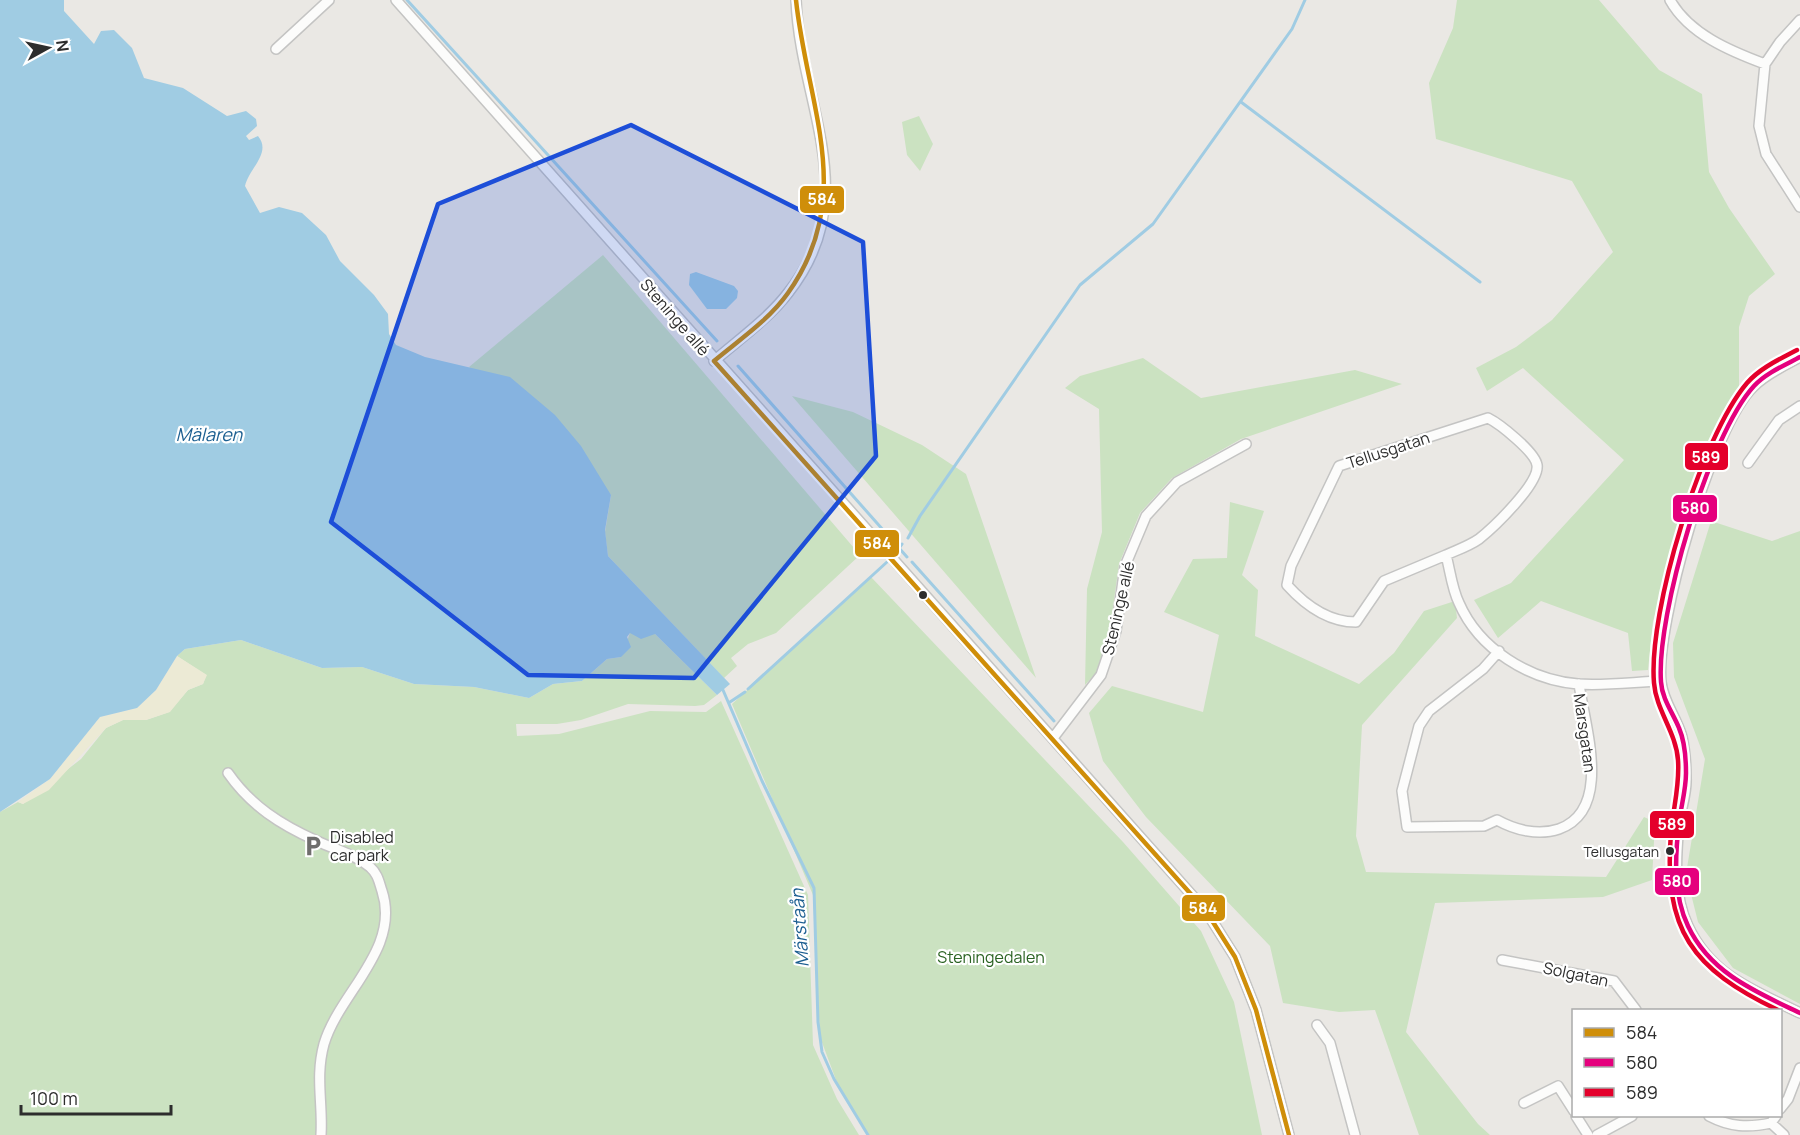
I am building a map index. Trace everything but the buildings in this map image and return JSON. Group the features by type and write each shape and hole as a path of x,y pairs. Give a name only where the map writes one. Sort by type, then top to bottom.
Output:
{"street":[{"path":"276,49 329,0"},
{"name":"Steninge allé","path":"396,0 714,361 1206,911 1235,957 1257,1010 1289,1135"},
{"path":"714,361 788,294 812,254 826,202 826,159 797,24 796,0"},
{"path":"1670,0 1693,27 1724,48 1765,64"},
{"path":"1800,20 1780,42 1765,64 1760,92 1760,126 1766,154 1800,207"},
{"path":"1800,357 1753,386 1720,438 1699,497 1677,576 1667,622 1661,681 1682,737 1687,780 1679,822 1676,882 1687,926 1710,960 1732,980 1800,1013"},
{"path":"1748,463 1779,420 1800,406"},
{"name":"Tellusgatan","path":"1488,418 1502,427 1536,460 1538,467 1536,477 1521,496 1479,538 1446,555 1384,581 1356,622 1338,622 1299,598 1287,585 1291,566 1339,466 1488,418"},
{"name":"Steninge allé","path":"1053,738 1101,675 1116,631 1125,566 1146,516 1177,482 1246,444"},
{"path":"1446,555 1458,602 1470,625 1510,662 1542,678 1579,684 1661,681"},
{"name":"Marsgatan","path":"1498,651 1483,669 1429,711 1419,726 1402,791 1407,827 1484,826 1497,820 1519,830 1552,831 1573,824 1587,805 1592,786 1579,684"},
{"path":"228,773 256,807 317,841 357,857 376,872 384,898 386,922 377,951 345,999 324,1043 317,1083 321,1135"},
{"name":"Solgatan","path":"1502,960 1614,981 1635,1009"},
{"path":"1317,1025 1330,1043 1355,1135"},
{"path":"1782,1106 1788,1099 1800,1068"},
{"path":"1524,1103 1558,1086 1572,1108"},
{"path":"1577,1117 1588,1135"},
{"path":"1597,1135 1630,1117"},
{"path":"1711,1117 1720,1122 1748,1128 1774,1119 1784,1135"}],"highlighted area":[{"path":"631,125 863,242 876,456 694,678 528,675 331,522 438,204"}],"green space":[{"path":"1457,0 1599,0 1659,70 1702,94 1709,172 1729,208 1775,274 1749,296 1739,327 1739,389 1716,428 1653,621 1648,670 1632,671 1628,633 1541,601 1498,638 1474,600 1511,583 1624,460 1523,368 1487,391 1476,368 1516,347 1552,320 1613,252 1572,181 1436,139 1429,83 1453,28"},
{"path":"919,116 933,144 920,171 907,155 902,122"},
{"path":"603,255 860,555 776,633 748,644 731,658 737,666 724,678 608,556 605,532 611,495 469,367"},
{"path":"1143,358 1201,398 1355,370 1402,384 1241,439 1172,478 1140,513 1119,564 1110,629 1096,673 1085,685 1087,589 1102,532 1099,409 1065,388 1080,376"},
{"path":"792,396 853,412 922,445 966,474 1036,678"},
{"path":"1230,502 1264,511 1242,575 1258,590 1255,636 1359,684 1394,653 1424,611 1455,601 1457,618 1362,725 1356,836 1366,872 1606,877 1644,817 1655,822 1652,880 1603,897 1435,903 1406,1032 1478,1124 1490,1135 1419,1135 1375,1010 1339,1012 1283,1003 1270,946 1146,817 1103,761 1089,713 1112,686 1203,712 1219,635 1164,612 1193,559 1227,558"},
{"path":"1711,521 1772,541 1800,531 1800,1004 1733,968 1698,922 1686,874 1705,759 1674,677 1673,643"},
{"name":"Steningedalen","path":"871,577 1123,842 1201,931 1234,1002 1262,1135 868,1135 839,1088 820,1037 813,895 732,704"},
{"path":"630,633 655,634 717,695 704,705 628,704 581,720 557,724 516,724 517,736 559,734 650,711 706,712 721,701 808,895 813,1045 837,1099 859,1135 0,1135 0,812 18,802 23,804 81,759 106,728 123,720 146,720 169,712 188,690 203,684 206,675 177,656 185,649 241,640 322,668 362,667 414,684 474,687 529,698 553,684 582,681 607,659 621,657"}],"sand":[{"path":"177,656 207,675 203,684 188,690 170,712 146,720 123,720 106,728 49,790 23,804 18,802 50,779 100,717 137,708 156,690"}],"water":[{"name":"Mälaren","path":"0,0 64,0 64,11 94,44 101,31 114,30 132,48 144,78 183,88 227,116 246,111 256,119 257,126 246,136 249,140 258,136 262,142 261,155 245,186 260,213 279,207 302,213 326,235 340,261 374,295 388,314 389,334 396,345 425,357 510,377 555,415 581,446 611,495 605,530 608,556 730,684 717,695 655,634 641,639 630,633 627,637 631,647 621,657 607,659 582,681 553,684 529,698 474,687 414,684 362,667 322,668 241,640 185,649 177,656 156,690 137,708 100,717 50,779 0,812"},
{"path":"696,272 734,286 738,291 737,298 726,309 707,309 689,285 690,274"}],"waterway":[{"path":"407,0 717,341"},
{"path":"908,538 920,516 1080,285 1153,224 1292,29 1305,0"},
{"path":"1241,102 1480,282"},
{"path":"738,366 907,557"},
{"path":"894,555 902,544"},
{"path":"748,689 887,562"},
{"path":"912,562 1054,721"},
{"name":"Märstaån","path":"723,690 762,781 814,888 818,1022 822,1052 834,1079 868,1135"},
{"path":"730,702 745,692"}],"transit line":[{"name":"584","path":"714,361 763,321 788,293 809,257 820,221 824,186 822,150 796,0"},
{"name":"589","path":"1776,1009 1748,995 1704,962 1689,942 1679,921 1672,896 1670,867 1678,760 1674,740 1658,702 1654,683 1654,652 1669,571 1681,527 1712,443 1730,408 1747,383 1764,368 1797,350"},
{"name":"580","path":"1800,357 1770,373 1754,386 1737,410 1720,444 1703,484 1676,572 1667,614 1661,682 1666,700 1681,733 1685,750 1686,779 1678,836 1676,875 1683,914 1688,926 1697,942 1722,969 1751,989 1800,1013"},
{"name":"584","path":"714,361 1206,911 1235,957 1256,1010 1289,1135"}],"place":[{"name":"Disabled car park","path":"313,846"},
{"name":"Tellusgatan","path":"1670,851"}]}
